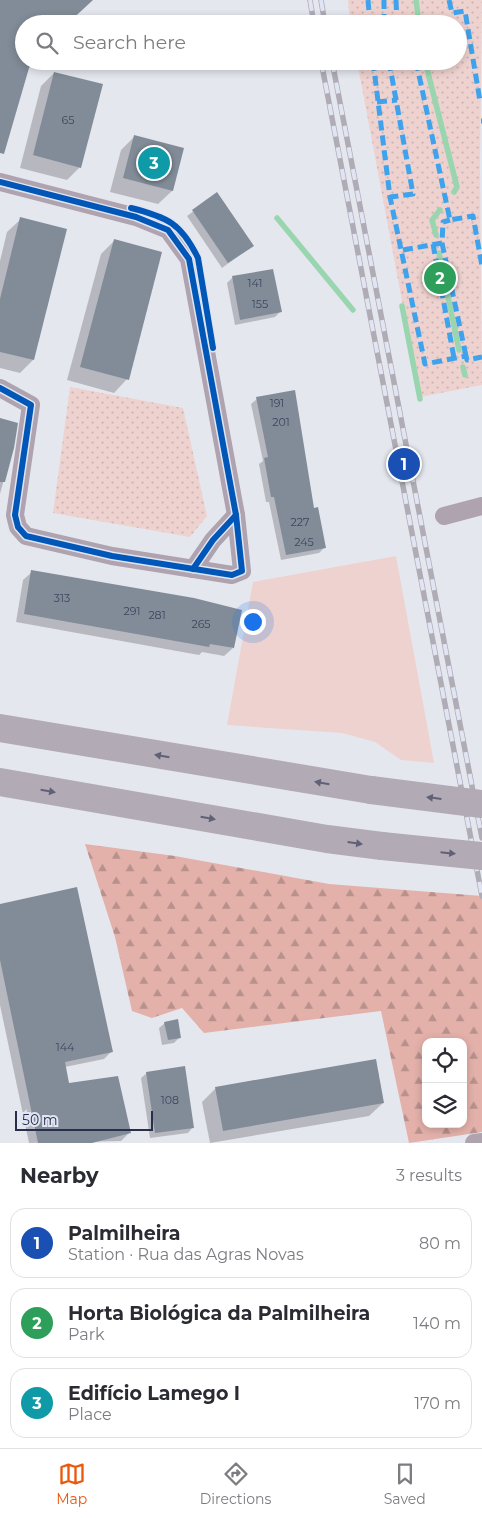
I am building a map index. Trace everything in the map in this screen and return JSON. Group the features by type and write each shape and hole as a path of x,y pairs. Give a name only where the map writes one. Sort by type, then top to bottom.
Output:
{"highway":[{"path":"0,728 371,790 482,804"},
{"path":"0,782 317,837 382,846 482,856"}],"street":[{"path":"0,182 136,217 168,230 189,259 236,515 242,571 232,576 112,556 26,536 18,527 15,515 31,405 0,388"},
{"path":"444,516 482,506"},
{"path":"193,569 214,540 236,515"},
{"path":"474,1143 482,1142"}],"shaded area":[{"path":"348,0 482,0 480,162 482,385 420,397 359,70 467,70 467,15 349,15"},
{"path":"70,387 183,408 207,516 190,537 53,513"},
{"path":"396,556 434,763 401,760 375,742 342,733 227,725 253,582"}],"green space":[{"path":"85,844 175,856 329,884 482,896 482,1132 409,1143 381,1011 204,1033 182,1008 152,1018 132,1011 115,937"}],"building":[{"path":"0,0 93,0 77,15 15,15 15,70 28,70 4,154 0,153"},
{"path":"54,72 103,84 81,168 33,155"},
{"path":"134,135 184,148 173,191 123,178"},
{"path":"217,192 254,246 228,263 192,210"},
{"path":"20,217 67,229 34,360 0,352 0,299"},
{"path":"114,239 162,252 129,380 80,367"},
{"path":"273,269 282,312 240,320 232,276"},
{"path":"295,390 314,508 318,507 326,548 286,555 274,497 271,497 264,458 268,457 256,397"},
{"path":"0,418 18,423 5,482 0,482"},
{"path":"31,570 194,598 242,610 234,648 210,644 209,647 24,614"},
{"path":"77,887 113,1052 65,1062 69,1083 118,1076 131,1133 92,1143 38,1143 0,960 0,904"},
{"path":"178,1019 181,1038 168,1040 164,1022"},
{"path":"376,1059 384,1103 223,1131 215,1087"},
{"path":"185,1066 194,1128 155,1133 146,1072"}],"waterway":[{"path":"416,0 418,15"},
{"path":"427,70 457,187 454,192"},
{"path":"436,235 432,220 440,210"},
{"path":"277,218 353,310"},
{"path":"439,253 459,350"},
{"path":"402,306 420,399"},
{"path":"463,367 465,375"}],"railway":[{"path":"310,0 312,15"},
{"path":"321,0 324,15"},
{"path":"323,70 482,896"},
{"path":"334,70 482,838"}],"marked path":[{"path":"368,0 369,15"},
{"path":"384,0 384,15"},
{"path":"396,0 397,15"},
{"path":"449,0 452,13 465,11 466,15"},
{"path":"467,23 480,101"},
{"path":"374,70 390,197 425,364 466,356 467,360 482,357"},
{"path":"390,197 413,194 391,70"},
{"path":"418,70 450,220 473,216 482,266"},
{"path":"377,102 397,100"},
{"path":"403,250 442,243 443,222 450,220"},
{"path":"442,243 466,356"},
{"path":"433,244 454,358"}],"cycle path":[{"path":"0,182 136,217 168,230 189,259 236,515 242,571 232,575 112,556 26,536 18,527 15,515 31,405 0,388"},
{"path":"131,208 172,223 192,246 198,258 213,348"},
{"path":"193,569 213,540 236,515"}],"place":[{"name":"Edifício Lamego I","path":"154,163"},
{"name":"Horta Biológica da Palmilheira","path":"440,278"},
{"name":"Palmilheira","path":"404,464"}]}
